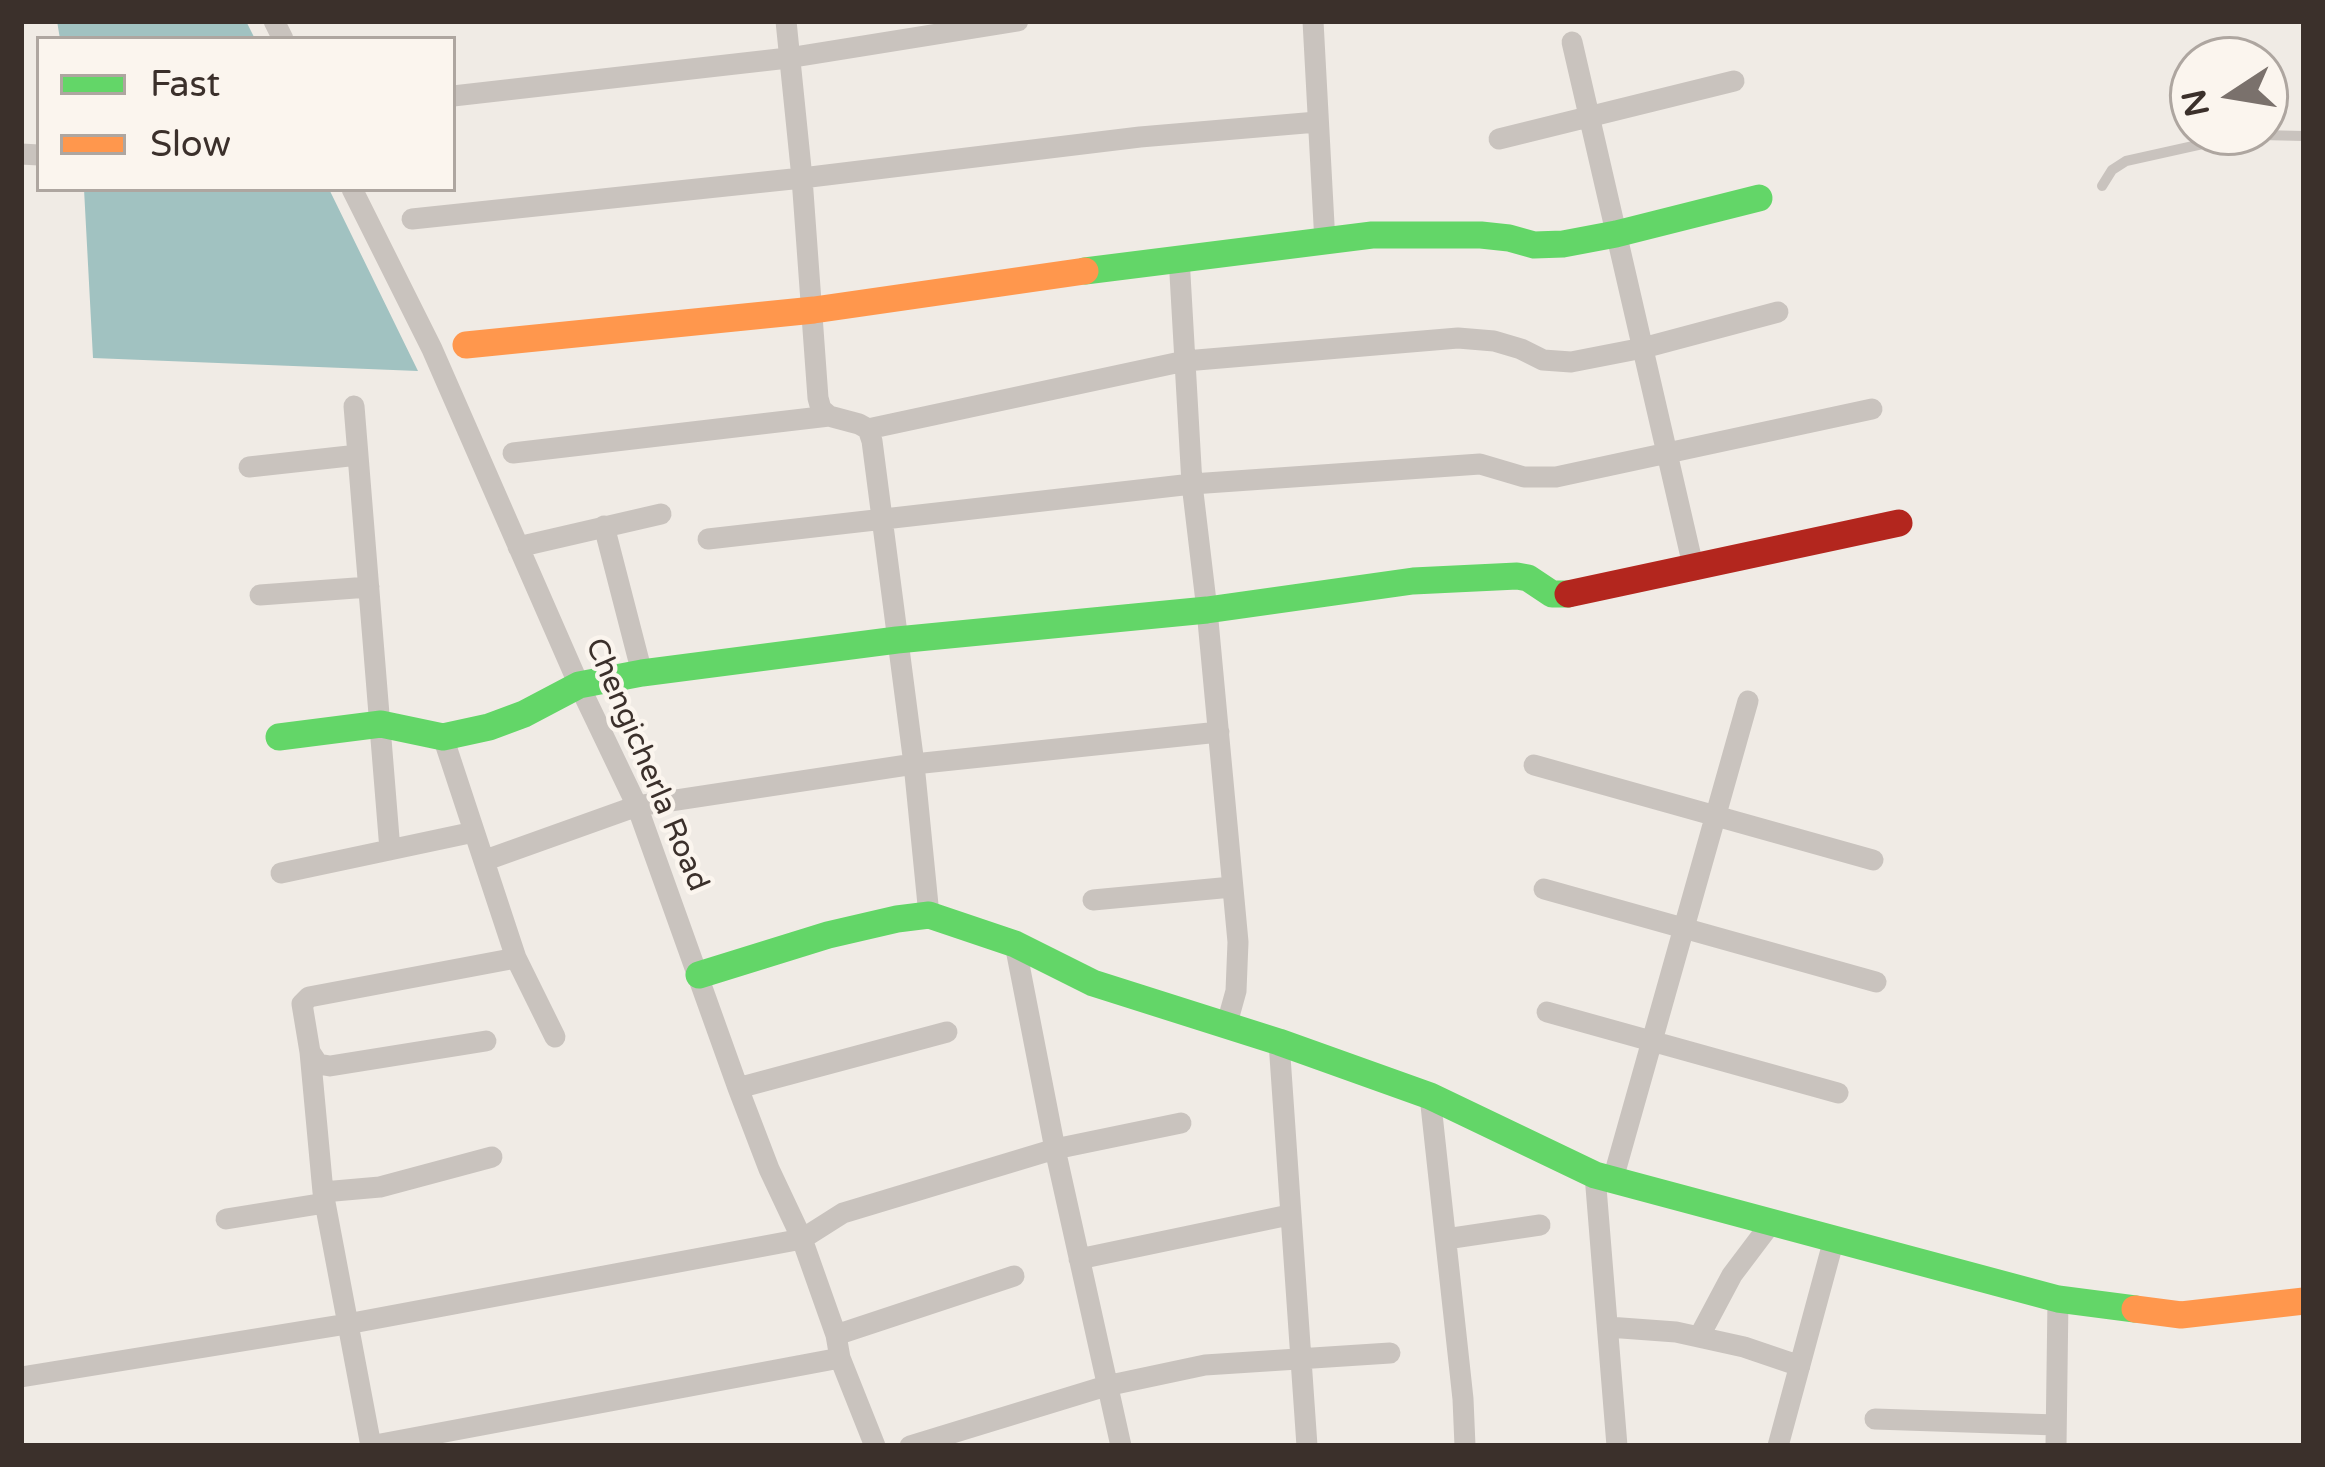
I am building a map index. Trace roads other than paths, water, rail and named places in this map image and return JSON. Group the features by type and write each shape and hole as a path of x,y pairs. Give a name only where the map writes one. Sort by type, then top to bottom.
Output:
{"street":[{"path":"786,21 818,398 829,416"},
{"path":"456,96 788,58 1018,21"},
{"path":"1313,21 1324,243"},
{"path":"1572,42 1694,570"},
{"path":"1498,139 1734,81"},
{"path":"412,219 1141,137 1317,122"},
{"name":"Chengicherla Road","path":"354,192 432,349 637,806 738,1088 802,1239 874,1446"},
{"path":"466,345 814,310 1179,256 1372,236 1450,234 1563,244 1759,199"},
{"path":"1179,256 1192,484 1238,942 1236,992 1226,1027"},
{"path":"513,453 829,416 868,429 1185,361 1458,338 1494,341 1543,360 1570,362 1778,312"},
{"path":"354,406 390,850"},
{"path":"708,539 1192,484 1480,464 1524,477 1556,477 1872,409"},
{"path":"868,429 884,518 928,915"},
{"path":"249,467 358,455"},
{"path":"518,547 661,514"},
{"path":"279,736 381,724 443,737 524,714 579,685 642,673 897,640 1208,610 1413,581 1517,576 1562,596 1899,523"},
{"path":"604,526 642,673"},
{"path":"260,595 369,587"},
{"path":"1617,1446 1604,1177 1652,1041 1748,701"},
{"path":"486,860 637,806 914,764 1219,732"},
{"path":"443,737 516,958 555,1037"},
{"path":"1534,764 1873,860"},
{"path":"281,873 474,832"},
{"path":"1093,900 1232,887"},
{"path":"1544,889 1876,982"},
{"path":"699,975 828,935 928,915 1015,944 1094,983 1430,1096 1604,1177 2058,1299 2182,1315 2304,1301"},
{"path":"1015,944 1121,1446"},
{"path":"516,958 309,997 302,1004 324,1197 371,1446 840,1358"},
{"path":"1547,1012 1838,1093"},
{"path":"738,1088 947,1032"},
{"path":"310,1052 318,1064 331,1066 486,1041"},
{"path":"1279,1042 1307,1446"},
{"path":"1430,1096 1465,1446"},
{"path":"21,1377 347,1324 802,1239 843,1213 1055,1149 1180,1123"},
{"path":"226,1220 492,1157"},
{"path":"1079,1259 1289,1215"},
{"path":"1700,1337 1732,1275 1772,1222"},
{"path":"1446,1239 1540,1225"},
{"path":"1778,1446 1834,1239"},
{"path":"836,1335 1014,1276"},
{"path":"1875,1419 2056,1436 2058,1299"},
{"path":"1608,1327 1676,1332 1800,1366"},
{"path":"910,1446 1106,1386 1205,1365 1390,1353"}],"lane":[{"path":"2102,186 2112,170 2126,161 2225,139 2304,136"}],"water":[{"path":"57,21 246,21 254,36 60,36"},
{"path":"84,192 330,192 418,371 93,358"}]}
